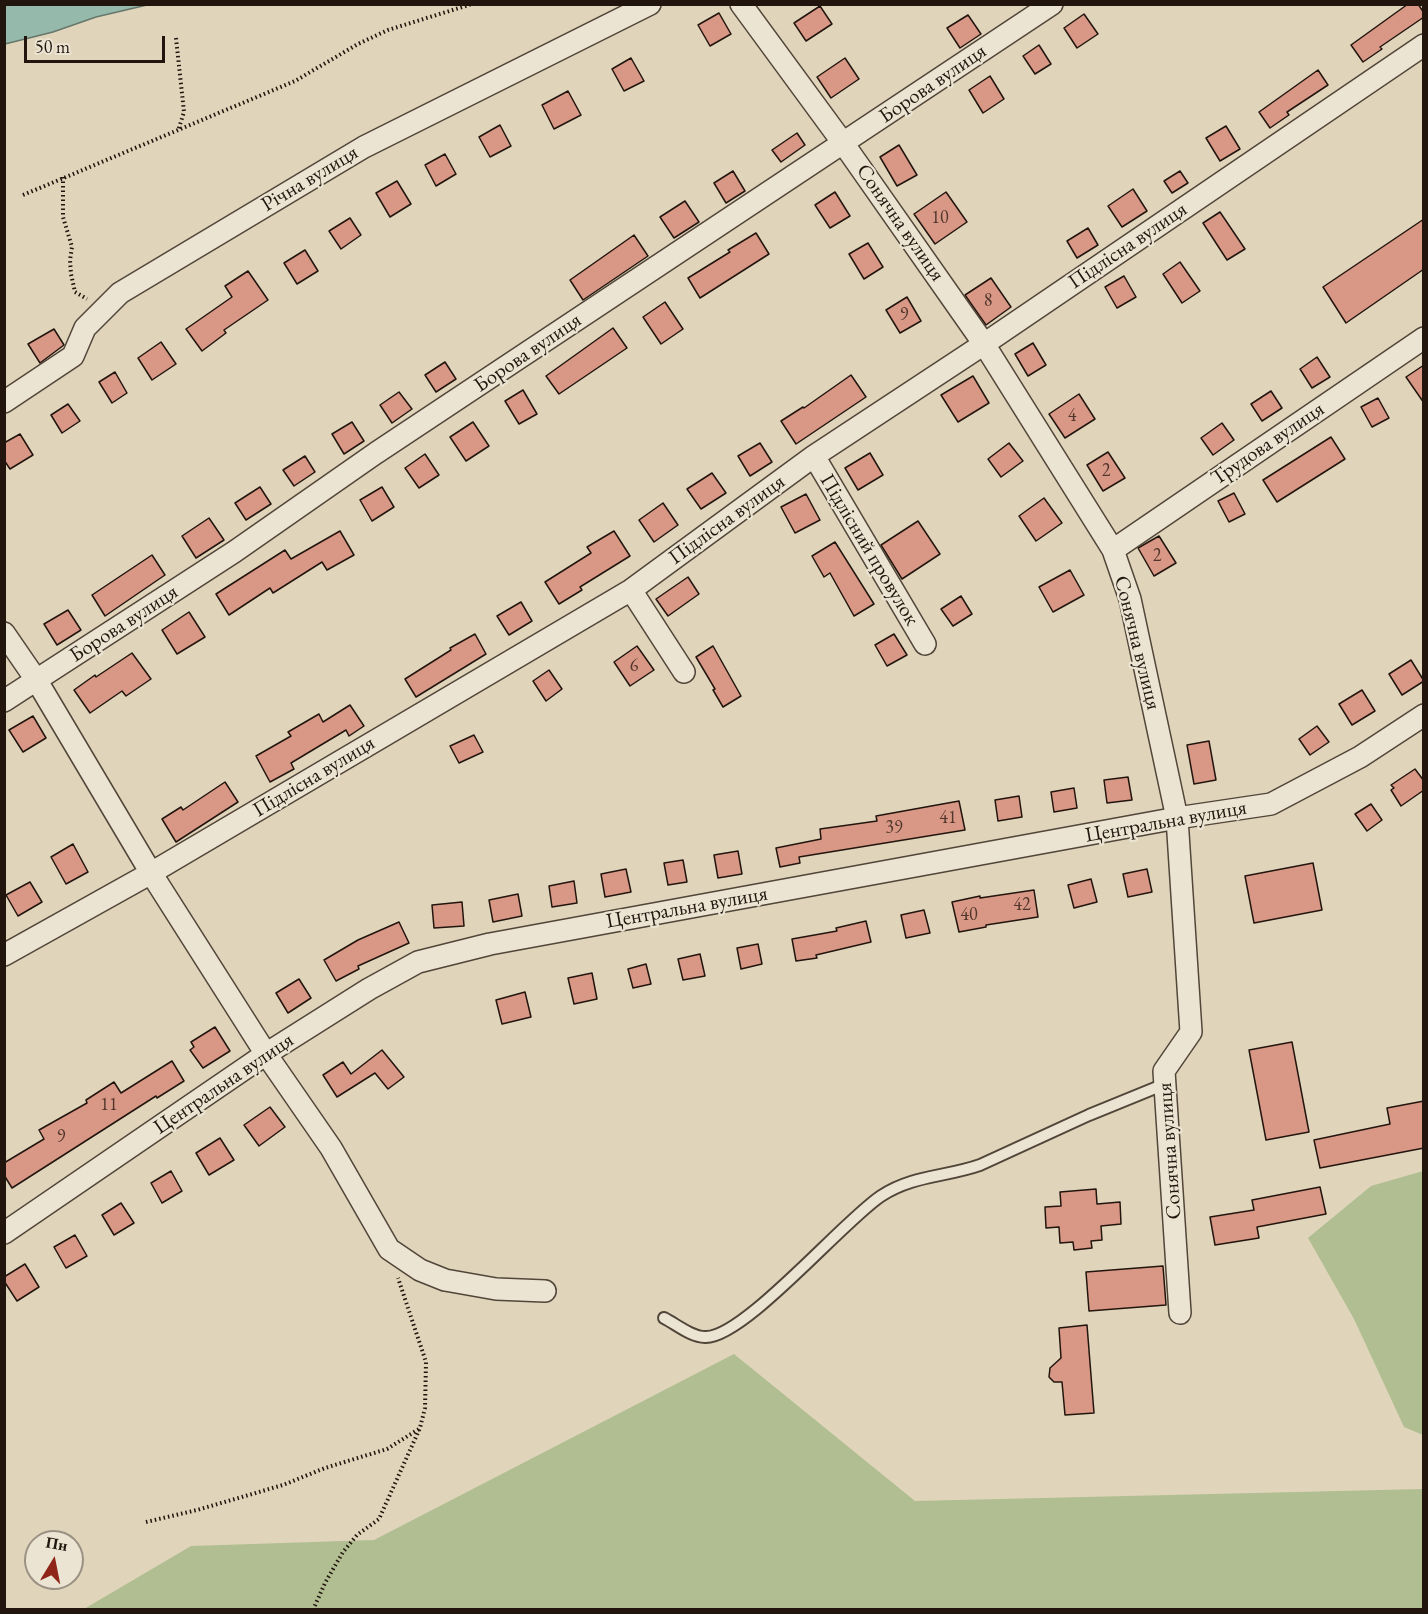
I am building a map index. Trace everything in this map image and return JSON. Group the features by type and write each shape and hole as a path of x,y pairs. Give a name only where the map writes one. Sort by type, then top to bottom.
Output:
{"street":[{"name":"Річна вулиця","path":"4,402 73,356 86,328 120,293 364,147 650,4"},
{"name":"Сонячна вулиця","path":"741,4 843,143 984,344 1113,550 1130,600 1177,818 1191,1032 1164,1071 1180,1313"},
{"name":"Борова вулиця","path":"4,701 234,552 376,453 1052,4"},
{"name":"Підлісна вулиця","path":"4,955 151,873 631,590 814,456 984,344 1424,45"},
{"name":"Трудова вулиця","path":"1113,550 1424,338"},
{"name":"Підлісний провулок","path":"814,456 925,644"},
{"path":"631,590 684,672"},
{"path":"4,633 37,681 151,873 266,1054 331,1148 389,1249 420,1270 445,1280 496,1289 545,1291"},
{"name":"Центральна вулиця","path":"4,1233 266,1054 369,989 418,962 490,944 1177,818 1271,804 1360,756 1424,715"}],"lane":[{"path":"664,1318 686,1331 703,1337 719,1336 766,1302 810,1263 826,1244 862,1211 903,1184 980,1165 1098,1111 1165,1084"}],"path":[{"path":"23,195 295,81 358,44 388,30 472,4"},
{"path":"176,38 184,112 177,131"},
{"path":"63,177 63,217 72,247 70,260 75,292 104,309"},
{"path":"313,1610 343,1552 357,1535 379,1519 420,1428 425,1408 426,1362 389,1249"},
{"path":"146,1522 283,1485 325,1467 387,1449 420,1428"}],"shaded area":[{"path":"4,5 147,5 96,17 53,32 5,44"},
{"path":"1424,1171 1423,1435 1404,1427 1354,1319 1308,1238 1371,1186"},
{"path":"734,1354 915,1501 1423,1489 1423,1609 84,1609 191,1546 374,1540"}],"building":[{"path":"1408,4 1418,4 1424,17 1380,47 1382,49 1363,62 1351,45"},
{"path":"820,6 832,24 806,41 794,23"},
{"path":"719,13 731,34 710,46 698,25"},
{"path":"1084,14 1098,34 1077,48 1064,28"},
{"path":"968,15 981,34 960,48 947,28"},
{"path":"1039,45 1051,64 1035,74 1023,56"},
{"path":"631,58 644,81 624,91 612,69"},
{"path":"845,58 859,79 831,98 817,77"},
{"path":"1318,70 1328,85 1287,112 1289,115 1270,128 1259,112"},
{"path":"990,76 1004,99 983,113 969,90"},
{"path":"568,91 581,115 554,129 542,105"},
{"path":"500,125 511,146 490,157 479,137"},
{"path":"1226,126 1240,149 1220,161 1206,138"},
{"path":"797,133 805,145 781,162 772,150"},
{"path":"899,145 917,175 897,186 880,157"},
{"path":"445,154 456,174 436,186 425,165"},
{"path":"733,171 745,191 726,203 714,183"},
{"path":"1180,171 1188,183 1172,193 1164,181"},
{"path":"397,181 411,204 390,217 376,193"},
{"path":"1133,189 1147,211 1122,227 1108,206"},
{"path":"835,192 850,216 830,228 815,205"},
{"path":"946,192 967,222 935,244 914,214"},
{"path":"685,201 699,222 674,238 660,217"},
{"path":"1220,212 1245,249 1227,260 1203,223"},
{"path":"350,218 361,235 341,249 329,231"},
{"path":"1424,219 1424,269 1346,323 1323,287"},
{"path":"1088,228 1098,245 1077,258 1067,241"},
{"path":"756,233 769,254 700,298 688,278"},
{"path":"634,235 648,256 583,300 570,280"},
{"path":"868,243 883,267 864,279 849,254"},
{"path":"305,250 318,271 297,284 284,263"},
{"path":"1180,262 1200,291 1182,303 1163,274"},
{"path":"248,271 268,300 224,330 226,333 202,351 186,329 232,297 225,286"},
{"path":"1124,276 1136,297 1117,308 1105,287"},
{"path":"991,278 1011,307 986,325 965,295"},
{"path":"907,297 921,321 900,333 886,310"},
{"path":"665,302 683,329 661,344 643,317"},
{"path":"613,328 627,348 559,394 546,376"},
{"path":"54,329 64,345 40,363 28,344"},
{"path":"161,342 176,364 152,380 138,358"},
{"path":"1033,343 1046,365 1028,376 1015,354"},
{"path":"1317,357 1330,377 1312,388 1300,369"},
{"path":"445,362 456,379 436,392 425,375"},
{"path":"1424,365 1424,403 1406,377"},
{"path":"115,372 127,393 112,403 99,382"},
{"path":"851,375 866,397 796,444 781,421"},
{"path":"973,376 989,403 958,422 941,395"},
{"path":"523,390 537,414 519,424 505,401"},
{"path":"1271,391 1282,408 1262,421 1251,404"},
{"path":"399,392 412,409 392,423 380,405"},
{"path":"1079,394 1095,419 1065,438 1049,414"},
{"path":"1378,398 1389,418 1372,427 1361,407"},
{"path":"68,404 80,421 62,433 51,415"},
{"path":"352,422 364,441 344,454 332,434"},
{"path":"473,422 489,446 466,461 450,437"},
{"path":"1222,423 1234,440 1213,455 1201,438"},
{"path":"20,434 33,455 10,469 4,460 4,443"},
{"path":"1331,437 1345,459 1277,502 1263,480"},
{"path":"760,443 772,462 750,476 738,456"},
{"path":"1009,443 1023,461 1001,477 988,459"},
{"path":"1108,452 1125,478 1103,491 1087,465"},
{"path":"870,453 883,475 858,490 845,468"},
{"path":"425,454 439,475 419,488 405,468"},
{"path":"305,456 315,472 294,486 283,470"},
{"path":"712,473 726,493 701,509 687,489"},
{"path":"260,487 271,504 246,520 235,503"},
{"path":"382,487 394,507 372,521 360,500"},
{"path":"1234,493 1245,514 1229,522 1218,501"},
{"path":"806,494 820,520 795,533 781,507"},
{"path":"1044,498 1062,523 1036,541 1019,516"},
{"path":"663,503 678,525 654,542 639,520"},
{"path":"209,518 224,540 196,558 182,536"},
{"path":"918,521 940,554 902,579 881,545"},
{"path":"340,531 354,555 327,570 322,562 273,593 270,588 229,615 216,594 285,550 291,559"},
{"path":"614,531 630,556 580,587 582,590 559,604 545,582 591,553 587,547"},
{"path":"1159,536 1176,563 1154,576 1138,548"},
{"path":"835,542 874,604 854,616 830,573 824,577 812,556"},
{"path":"152,555 165,575 105,616 92,595"},
{"path":"1070,570 1084,595 1053,612 1039,587"},
{"path":"688,577 699,594 668,616 656,599"},
{"path":"961,596 972,614 953,626 941,609"},
{"path":"521,602 532,621 509,635 497,616"},
{"path":"68,610 81,630 57,645 44,624"},
{"path":"189,612 205,637 177,654 162,630"},
{"path":"475,634 486,654 416,697 405,679"},
{"path":"894,634 907,655 887,666 875,645"},
{"path":"637,646 654,670 630,686 614,662"},
{"path":"713,646 741,696 723,707 696,657"},
{"path":"132,653 151,679 126,696 122,691 90,713 74,690"},
{"path":"1411,660 1424,681 1402,695 1389,674"},
{"path":"549,670 562,689 546,701 533,681"},
{"path":"1362,690 1375,711 1352,725 1339,704"},
{"path":"350,705 364,726 349,736 346,730 291,763 294,769 270,782 256,756 291,736 288,732 319,714 323,722"},
{"path":"33,716 46,738 23,752 9,730"},
{"path":"1317,726 1329,742 1310,755 1299,739"},
{"path":"474,735 483,752 459,763 450,746"},
{"path":"1209,741 1216,780 1194,784 1187,745"},
{"path":"1415,769 1424,781 1424,790 1401,806 1391,790 1394,788 1391,785"},
{"path":"1128,777 1132,800 1107,803 1104,780"},
{"path":"225,782 238,802 176,842 162,819 181,807 183,810"},
{"path":"1074,788 1077,808 1054,812 1051,792"},
{"path":"1019,796 1022,817 998,821 995,800"},
{"path":"959,801 965,830 799,857 800,863 780,867 776,848 821,839 820,829 877,821 876,816"},
{"path":"1371,804 1382,820 1367,831 1355,814"},
{"path":"73,844 88,872 66,884 51,857"},
{"path":"738,851 742,874 718,878 714,855"},
{"path":"683,860 687,882 668,885 664,863"},
{"path":"1313,863 1322,910 1254,923 1245,876"},
{"path":"626,869 631,892 605,897 601,874"},
{"path":"1147,869 1152,892 1128,897 1123,874"},
{"path":"1091,879 1097,902 1074,908 1068,885"},
{"path":"574,881 577,903 552,907 549,886"},
{"path":"30,882 42,902 18,916 6,895"},
{"path":"1034,890 1038,917 986,925 986,927 959,932 952,902 980,896 980,898"},
{"path":"518,894 522,916 493,922 489,900"},
{"path":"462,902 464,926 434,928 432,905"},
{"path":"924,910 930,933 906,938 901,915"},
{"path":"866,921 871,942 816,955 817,958 796,961 792,939 837,931 836,928"},
{"path":"399,922 409,943 358,966 359,969 336,981 324,960 358,940"},
{"path":"758,944 762,964 741,969 737,948"},
{"path":"700,954 705,976 683,980 678,959"},
{"path":"646,964 651,984 633,988 628,969"},
{"path":"592,973 597,999 574,1004 568,978"},
{"path":"299,979 311,998 288,1013 276,993"},
{"path":"525,992 531,1017 502,1024 496,1000"},
{"path":"215,1027 230,1051 203,1068 190,1050 194,1047 191,1042"},
{"path":"1292,1042 1309,1132 1266,1140 1249,1050"},
{"path":"382,1050 404,1077 388,1089 375,1073 337,1097 323,1075 343,1062 351,1074"},
{"path":"172,1061 184,1081 157,1098 156,1096 12,1188 4,1175 4,1163 44,1139 39,1130 87,1103 86,1100 114,1082 121,1093"},
{"path":"1424,1101 1424,1148 1320,1168 1314,1140 1390,1124 1387,1108"},
{"path":"270,1107 285,1127 259,1146 244,1125"},
{"path":"220,1138 234,1160 209,1175 196,1153"},
{"path":"171,1171 182,1191 162,1203 151,1183"},
{"path":"1320,1187 1326,1214 1257,1227 1259,1238 1215,1245 1210,1217 1254,1210 1252,1200"},
{"path":"1096,1189 1097,1204 1120,1202 1121,1224 1101,1226 1102,1240 1091,1241 1092,1248 1074,1250 1073,1242 1060,1243 1059,1227 1046,1228 1045,1207 1061,1206 1060,1192"},
{"path":"121,1203 134,1223 114,1235 102,1215"},
{"path":"75,1235 87,1256 66,1268 54,1247"},
{"path":"25,1264 39,1287 17,1301 4,1281 4,1277"},
{"path":"1163,1266 1166,1305 1089,1311 1086,1272"},
{"path":"1087,1325 1094,1413 1065,1415 1062,1382 1054,1382 1049,1377 1050,1368 1061,1358 1059,1328"}]}
